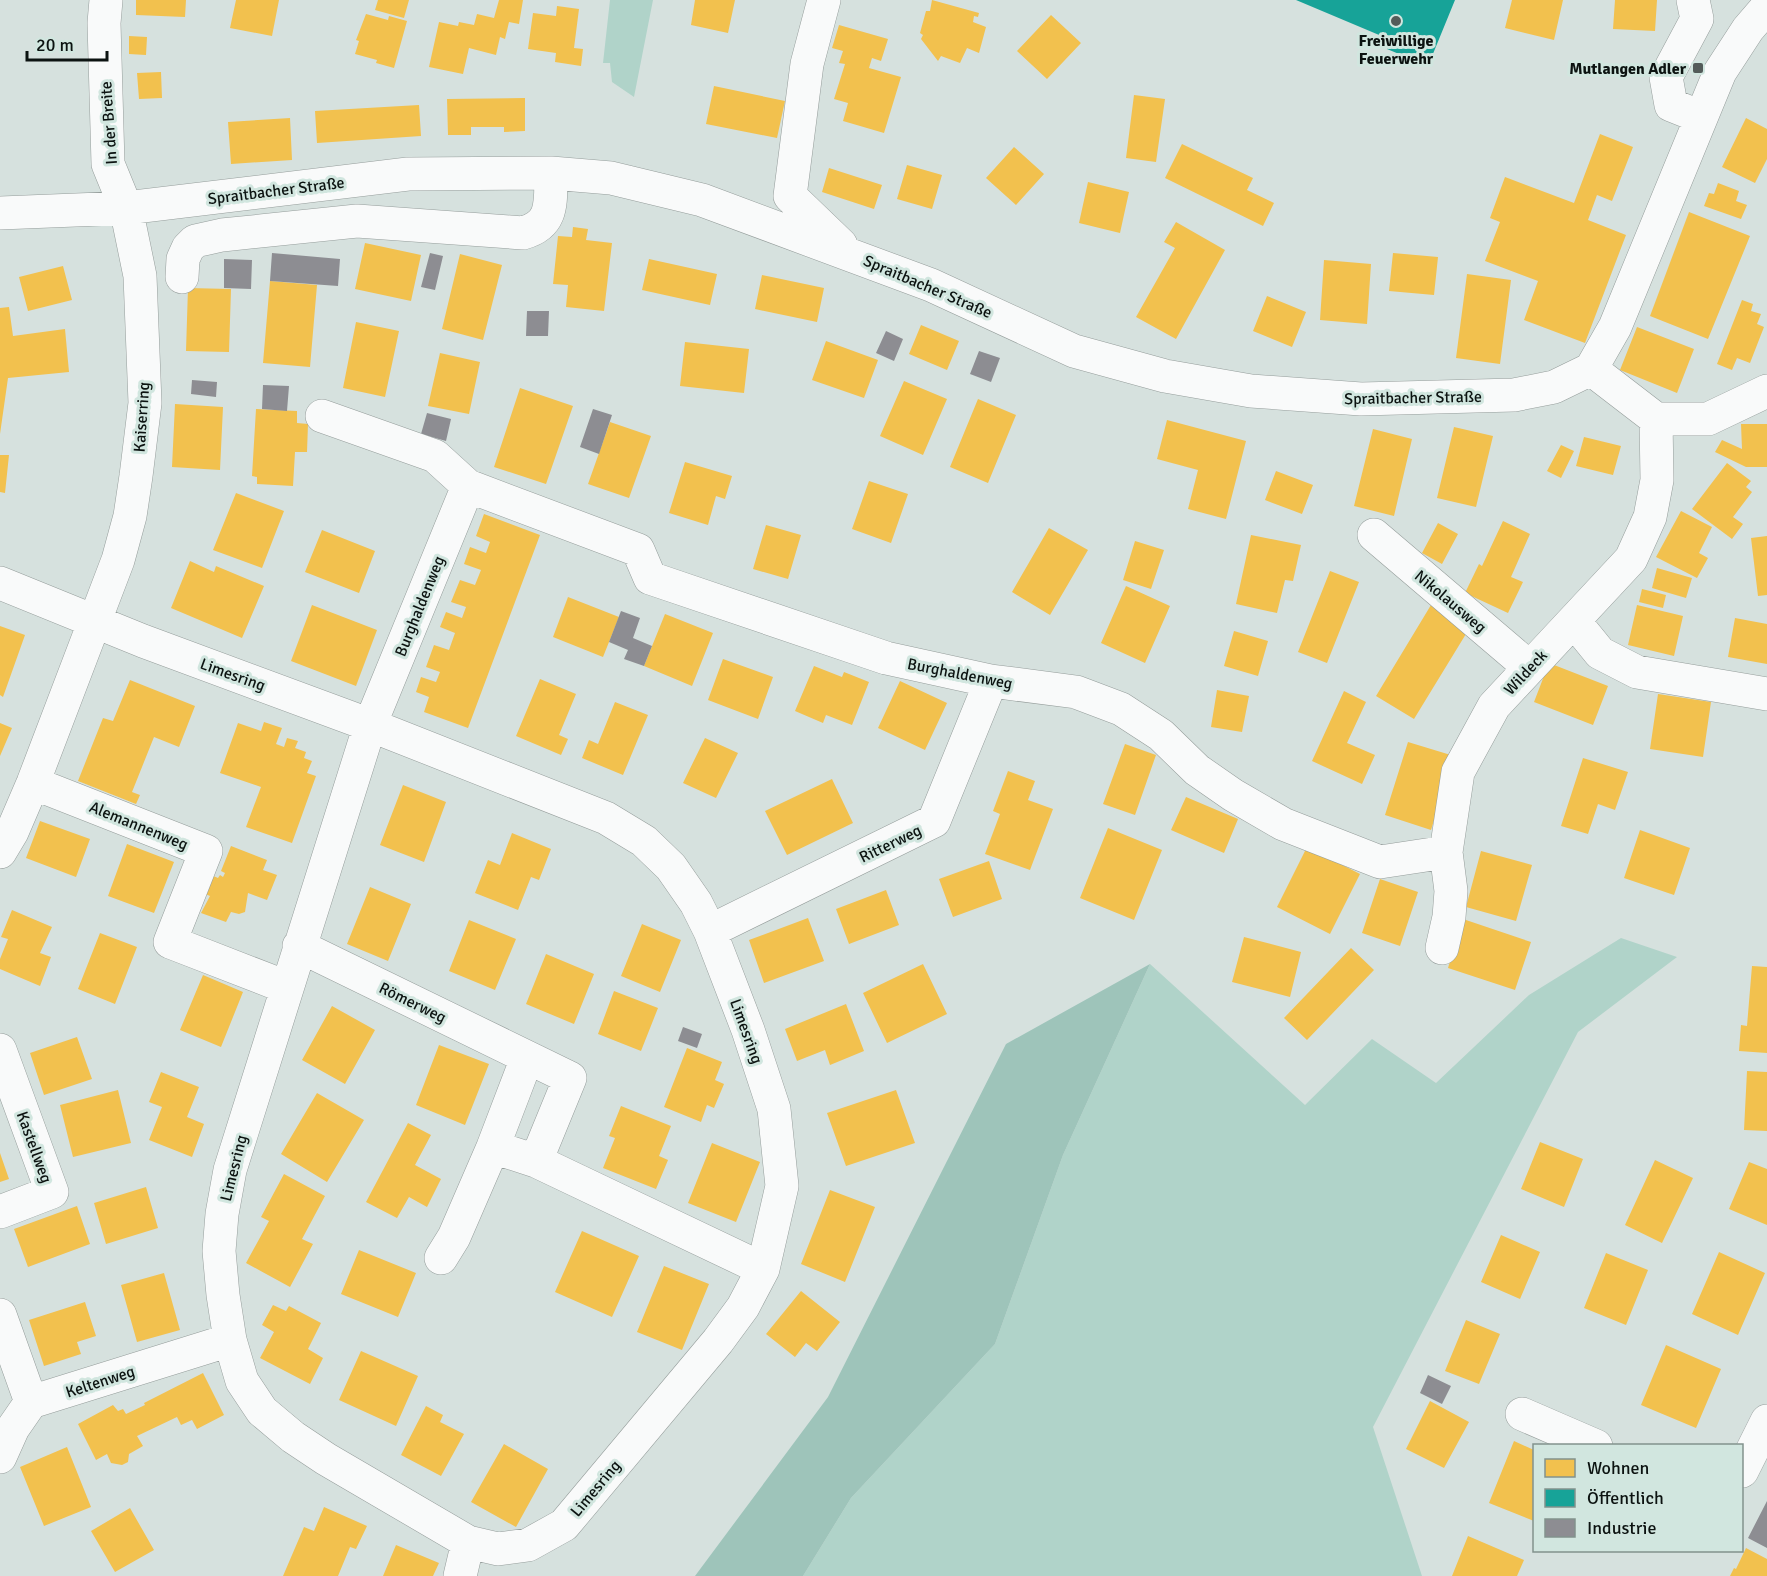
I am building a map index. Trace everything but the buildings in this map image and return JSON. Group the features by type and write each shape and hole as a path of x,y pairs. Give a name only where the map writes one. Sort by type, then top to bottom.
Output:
{"street":[{"name":"In der Breite","path":"106,0 104,22 108,164 126,208"},
{"name":"Spraitbacher Straße","path":"824,0 807,64 790,196 851,254"},
{"path":"1693,0 1697,19 1666,78 1671,105 1701,117"},
{"path":"1767,8 1748,29 1720,72 1615,327 1591,369 1656,419 1708,418 1767,391"},
{"name":"Spraitbacher Straße","path":"0,213 126,208 408,174 551,173 611,178 702,200 931,285 1074,351 1165,376 1251,391 1361,399 1514,395 1554,387 1591,369"},
{"path":"182,277 183,259 188,248 195,241 222,236 357,221 529,232 543,223 549,213 551,173"},
{"name":"Kaiserring","path":"4,837 33,783 96,622 118,560 130,516 145,403 140,276 126,208"},
{"name":"Burghaldenweg","path":"322,416 435,456 468,486 638,550 650,578 886,658 991,681 1076,692 1122,709 1161,735 1197,770 1233,795 1283,824 1380,862 1446,852"},
{"name":"Wildeck","path":"1442,948 1449,917 1451,891 1446,852 1458,772 1494,706 1631,559 1650,517 1657,480 1656,419"},
{"name":"Burghaldenweg","path":"370,725 468,486"},
{"name":"Nikolausweg","path":"1374,535 1529,667"},
{"path":"0,583 96,622"},
{"path":"1574,621 1600,653 1637,672 1767,694"},
{"name":"Limesring","path":"96,622 370,725 606,818 644,841 671,867 696,903 710,931 748,1030 774,1109 782,1186 763,1269 743,1307 718,1341 564,1525 528,1545 498,1548 468,1542 293,1437 262,1410 242,1381 230,1340 219,1251 222,1214 230,1170 370,725"},
{"name":"Ritterweg","path":"710,931 934,821 991,681"},
{"name":"Alemannenweg","path":"33,783 206,852 170,942 286,987"},
{"name":"Römerweg","path":"299,946 570,1078 536,1161"},
{"name":"Kastellweg","path":"0,1050 52,1192 0,1212"},
{"path":"441,1257 454,1237 493,1147 527,1058"},
{"path":"493,1147 536,1161 763,1269"},
{"path":"0,1315 31,1402 13,1428 0,1457"},
{"name":"Keltenweg","path":"31,1402 230,1340"},
{"path":"1522,1414 1591,1444"},
{"path":"1743,1469 1767,1421"},
{"path":"460,1576 468,1542"}],"green space":[{"path":"610,0 653,0 634,97 612,82 610,63 603,63"},
{"path":"1621,938 1677,957 1578,1032 1373,1427 1422,1576 803,1576 851,1498 995,1344 1063,1155 1150,964 1305,1105 1372,1039 1436,1083 1529,995"},
{"path":"1150,964 1063,1155 995,1344 851,1498 803,1576 695,1576 828,1397 1006,1044"}],"place":[{"name":"Freiwillige Feuerwehr","path":"1396,21"},
{"name":"Mutlangen Adler","path":"1698,68"}]}
